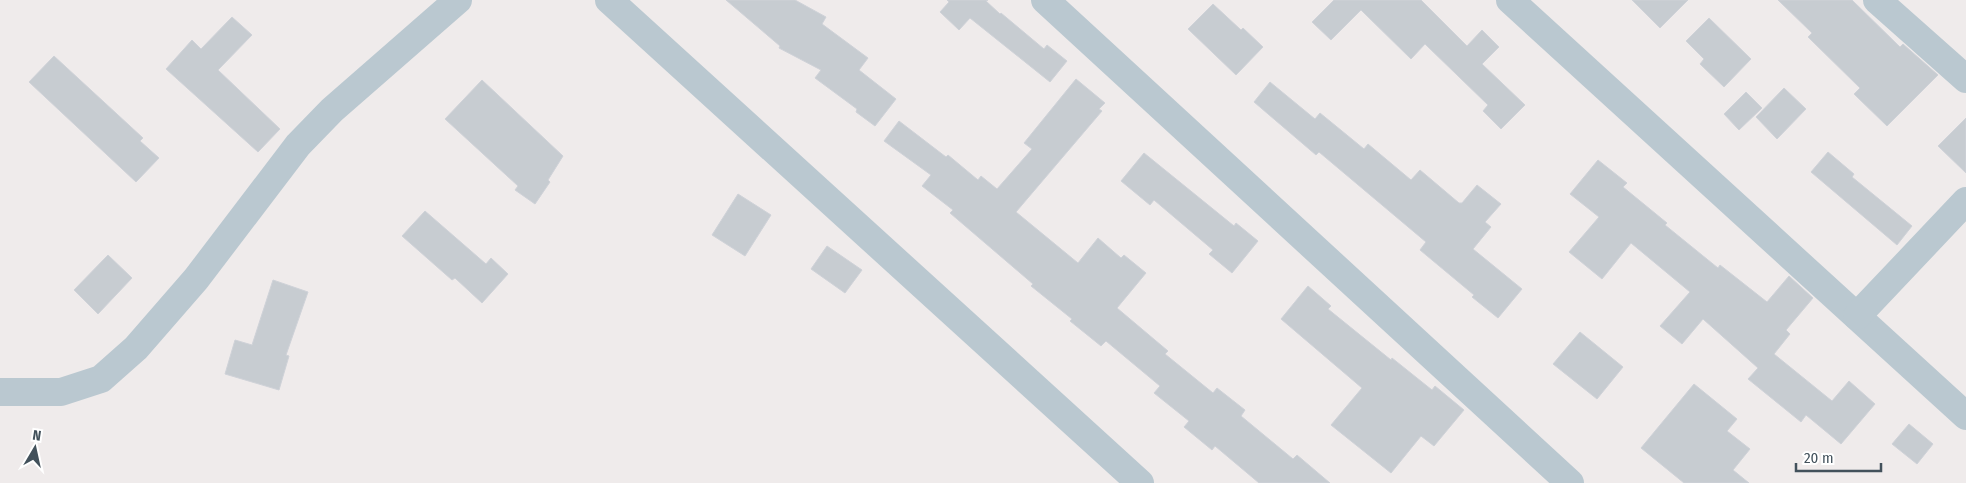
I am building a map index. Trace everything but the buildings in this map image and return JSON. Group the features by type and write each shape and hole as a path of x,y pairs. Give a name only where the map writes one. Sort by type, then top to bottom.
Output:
{"street":[{"path":"0,392 61,392 101,379 136,348 196,279 298,145 332,110 458,0"},
{"path":"609,0 1126,478"},
{"path":"1045,0 1570,483"},
{"path":"1510,0 1966,416"},
{"path":"1876,0 1966,79"},
{"path":"1857,316 1966,201"}]}
